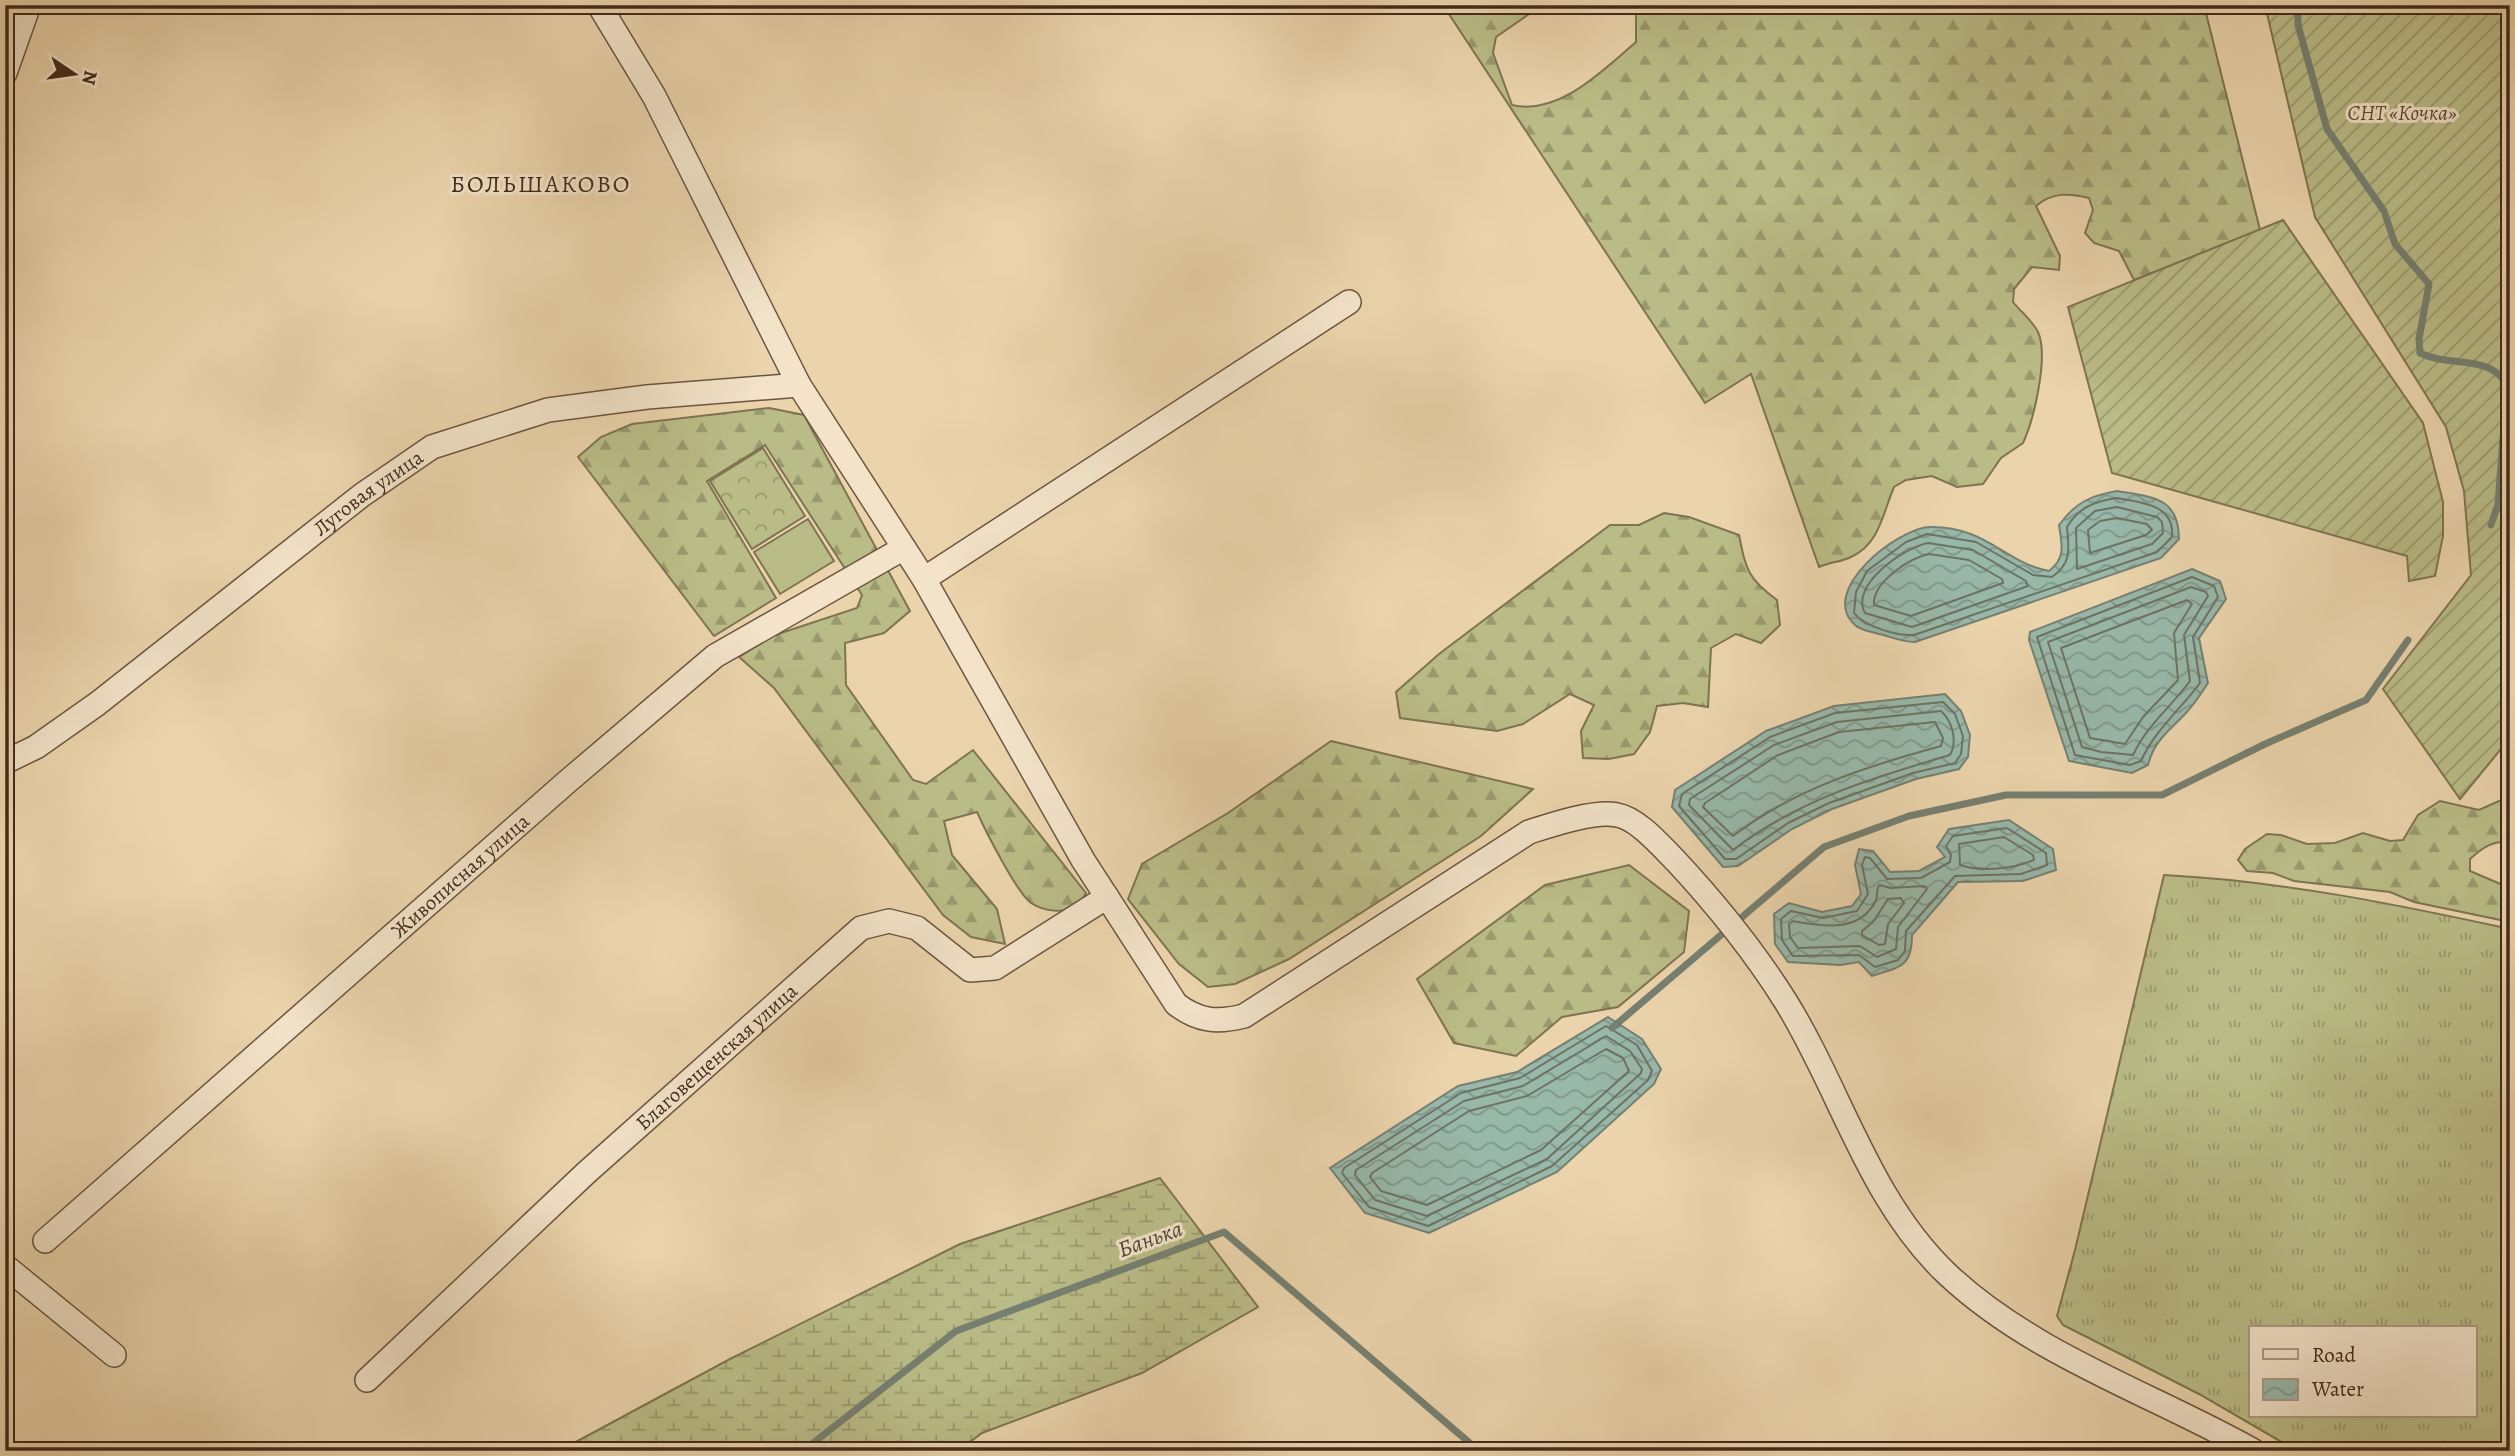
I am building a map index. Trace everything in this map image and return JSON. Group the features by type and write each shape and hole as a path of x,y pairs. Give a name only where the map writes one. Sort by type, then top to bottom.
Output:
{"street":[{"path":"5,73 29,5"},
{"path":"598,5 654,96 799,385 924,579 1107,897 1176,1004 1190,1015 1223,1021 1244,1016 1530,832 1567,820 1618,814 1650,834 1719,908 1740,937 1786,1003 1866,1160 1919,1245 1948,1275 1990,1310 2053,1347 2254,1451"},
{"path":"924,579 1349,302"},
{"name":"Луговая улица","path":"5,762 36,747 97,704 362,495 432,447 548,410 647,397 799,385"},
{"name":"Живописная улица","path":"45,1241 568,781 715,656 904,548"},
{"name":"Благовещенская улица","path":"367,1381 586,1173 861,928 889,922 917,928 970,970 995,968 1107,897"},
{"path":"5,1266 114,1355"}],"green space":[{"path":"1443,5 1532,5 1532,12 1496,37 1493,53 1512,105 1529,107 1547,104 1579,88 1636,42 1636,5 2204,5 2260,230 2134,280 2119,251 2094,243 2085,233 2093,210 2089,198 2061,195 2042,201 2036,206 2060,256 2059,270 2032,267 2014,289 2013,302 2038,332 2042,356 2032,419 2023,443 2001,458 1983,484 1957,487 1932,476 1906,480 1894,487 1879,526 1868,544 1851,557 1819,567 1751,374 1705,403"},
{"name":"СНТ «Кочка»","path":"2265,5 2510,5 2510,738 2460,799 2383,689 2471,575 2464,491 2446,427 2315,217"},
{"path":"2283,220 2423,423 2443,502 2443,536 2435,576 2409,581 2407,556 2112,473 2068,307"},
{"path":"769,408 804,415 910,611 884,633 845,643 846,685 913,780 926,784 973,750 1086,893 1078,907 1054,911 1031,903 1010,875 977,812 944,821 952,855 997,909 1005,944 971,937 943,915 774,688 739,657 772,636 857,608 862,595 765,445 707,481 776,598 714,636 578,457 601,437 632,424"},
{"path":"763,448 805,516 752,549 710,481"},
{"path":"1664,513 1689,517 1739,535 1750,573 1760,586 1777,600 1780,625 1761,643 1736,634 1711,648 1708,707 1683,703 1657,706 1650,732 1634,754 1609,759 1583,758 1581,731 1594,705 1570,694 1523,724 1497,731 1400,718 1396,692 1439,654 1610,525 1639,525"},
{"path":"808,519 834,561 780,594 754,552"},
{"path":"1331,741 1533,789 1481,836 1289,959 1235,984 1208,987 1179,964 1128,899 1142,864 1228,813"},
{"path":"2510,796 2510,842 2493,844 2479,851 2470,859 2470,871 2510,888 2510,922 2414,902 2390,892 2294,881 2273,873 2247,871 2238,860 2245,849 2267,834 2281,835 2307,844 2335,843 2363,833 2390,841 2403,840 2418,815 2440,801 2479,810"},
{"path":"1629,865 1689,911 1684,952 1618,1007 1562,1017 1516,1056 1454,1043 1417,979 1545,885"},
{"path":"2164,875 2295,888 2510,929 2510,1451 2297,1451 2199,1394 2063,1325 2057,1316"},
{"path":"1160,1178 1258,1307 1142,1373 982,1433 958,1451 559,1451 730,1359 960,1244"}],"water":[{"path":"2117,491 2152,498 2169,507 2178,525 2179,539 2161,558 1915,642 1860,629 1846,611 1846,595 1866,564 1882,549 1916,530 1930,527 1966,532 2020,561 2049,571 2060,556 2062,545 2059,525 2065,517 2084,501"},
{"path":"2192,569 2220,581 2226,599 2199,638 2208,683 2191,708 2158,743 2148,765 2132,773 2069,761 2029,640 2030,632"},
{"path":"1945,694 1961,711 1970,735 1968,757 1959,769 1916,779 1832,809 1792,829 1738,866 1723,867 1672,807 1675,790 1766,731 1834,706"},
{"path":"2009,820 2053,849 2056,870 2023,881 1958,882 1912,935 1910,954 1897,968 1872,976 1859,962 1840,965 1788,962 1775,944 1774,914 1789,903 1822,912 1852,906 1861,894 1855,865 1859,849 1873,851 1890,872 1919,871 1945,857 1937,847 1949,829"},
{"path":"1608,1017 1642,1039 1661,1069 1654,1084 1557,1172 1429,1233 1365,1213 1330,1168 1458,1086 1517,1072"}],"waterway":[{"path":"2298,5 2298,25 2327,129 2384,211 2395,244 2429,284 2419,339 2420,353 2433,358 2482,365 2502,378 2510,390"},
{"path":"2491,525 2498,504 2503,438 2510,402"},
{"path":"1612,1028 1824,847 1909,816 2006,795 2162,795 2265,744 2366,700 2408,640"},
{"name":"Банька","path":"803,1451 956,1331 1224,1232 1479,1451"}],"district":[{"name":"БОЛЬШАКОВО","path":"541,184"}]}
